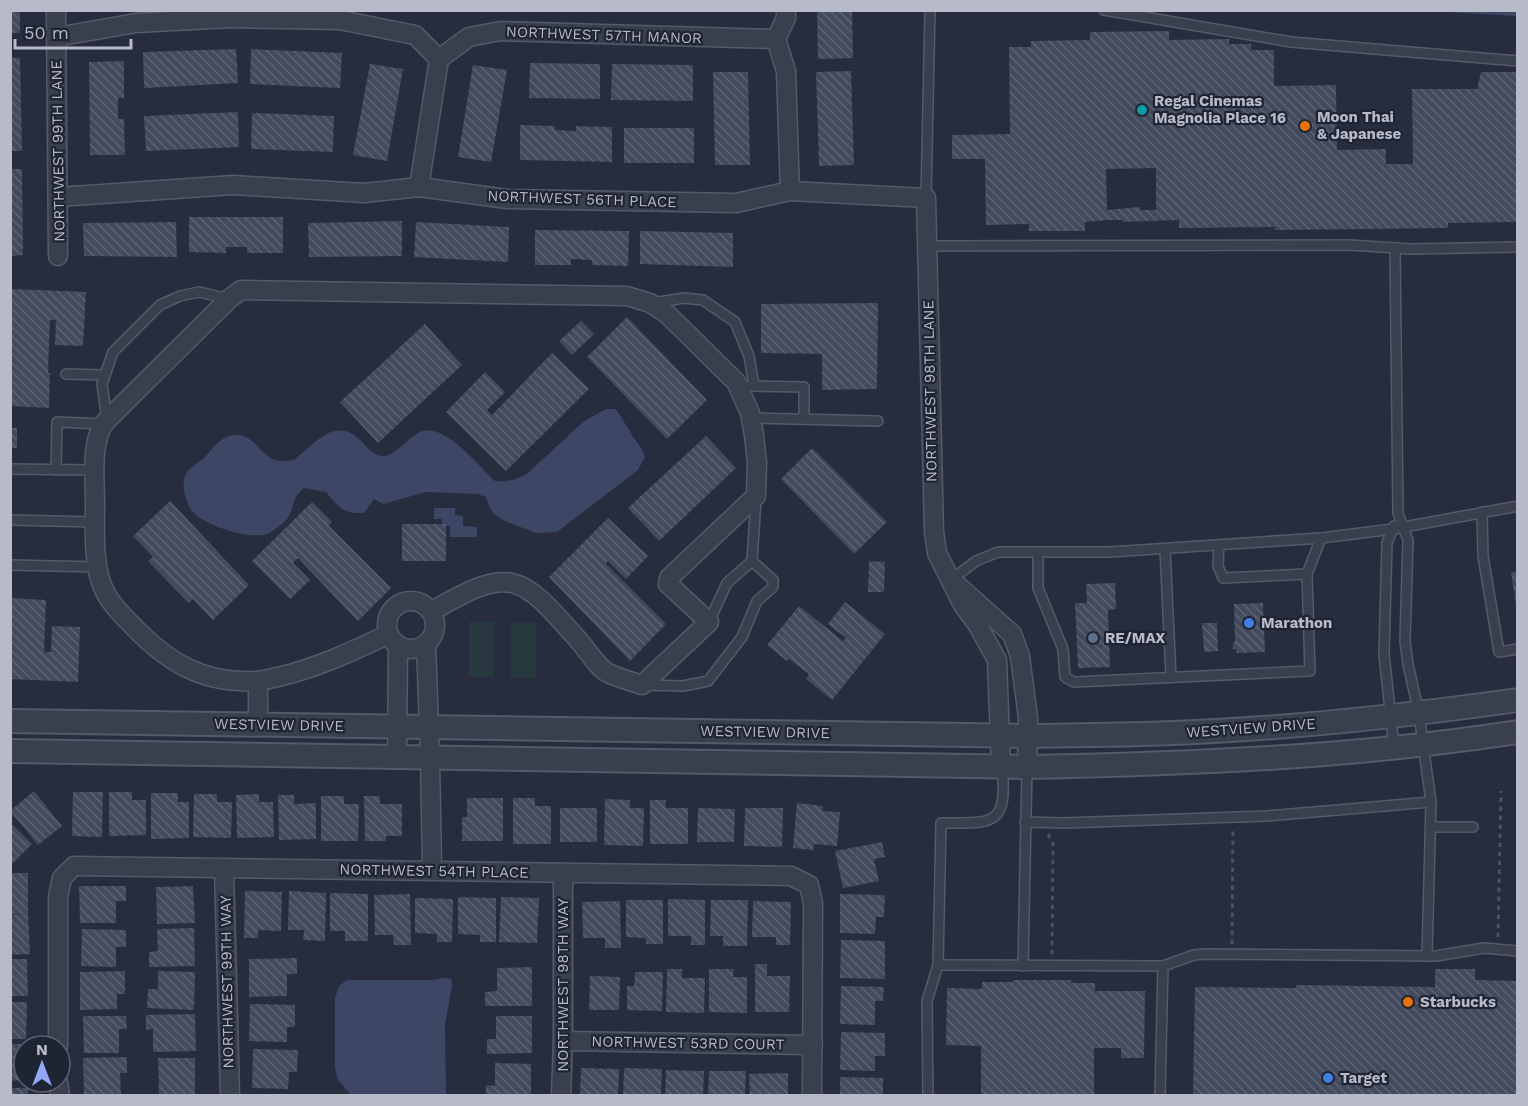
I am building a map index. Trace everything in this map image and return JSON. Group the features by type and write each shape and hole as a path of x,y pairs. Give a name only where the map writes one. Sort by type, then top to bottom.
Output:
{"street":[{"name":"NORTHWEST 99TH LANE","path":"56,10 58,256"},
{"path":"786,10 786,18 776,39 786,71 790,191"},
{"path":"56,37 148,23 231,18 340,20 415,35 439,59 419,187"},
{"name":"NORTHWEST 57TH MANOR","path":"439,59 469,37 501,31 776,39"},
{"name":"NORTHWEST 56TH PLACE","path":"58,197 233,185 364,193 419,187 507,199 736,203 790,191 926,198"},
{"name":"NORTHWEST 98TH LANE","path":"926,198 932,517 937,553 963,606 977,624 997,660 1001,767"},
{"path":"397,757 393,639 387,626 391,612 404,602 419,602 431,612 434,618 434,633 426,644 412,649 393,639 317,666 258,681 231,681 208,676 173,661 149,642 112,605 102,584 95,522 95,470 98,432 105,422 229,299 241,290 627,296 650,303 667,314 719,365 746,386 757,463 756,496 669,578 668,584 709,622 642,685 606,672 542,599 523,586 508,581 490,582 460,594 431,612"},
{"name":"NORTHWEST 98TH LANE","path":"951,580 1012,634 1020,656 1028,718 1027,767"},
{"path":"426,644 432,869"},
{"path":"258,681 258,725"},
{"name":"WESTVIEW DRIVE","path":"10,721 1028,736 1195,732 1419,714 1518,700"},
{"name":"WESTVIEW DRIVE","path":"10,751 1027,767 1170,764 1286,758 1518,732"},
{"name":"NORTHWEST 54TH PLACE","path":"58,1034 58,897 62,878 74,866 432,869 563,874 791,876 809,885 813,903 813,1045"},
{"name":"NORTHWEST 99TH WAY","path":"224,868 230,1095"},
{"name":"NORTHWEST 98TH WAY","path":"561,1095 563,874"},
{"name":"NORTHWEST 53RD COURT","path":"563,1041 813,1045"},
{"path":"812,1095 813,1045"}],"lane":[{"path":"926,198 930,10"},
{"path":"1104,10 1291,42 1518,61"},
{"path":"927,246 1350,245 1411,249 1518,247"},
{"path":"1394,747 1384,654 1388,543 1398,513 1395,248"},
{"path":"56,470 57,422 105,422 102,384 113,351 160,305 180,296 199,292 229,299"},
{"path":"650,303 684,298 703,300 735,322 749,356 746,386 804,387 804,418"},
{"path":"66,374 105,375"},
{"path":"751,418 878,421"},
{"path":"10,469 95,470"},
{"path":"709,622 727,584 752,561 756,496"},
{"path":"951,580 976,561 988,554 998,552 1110,552 1321,538 1393,529 1518,506"},
{"path":"1482,512 1483,555 1499,652 1518,649"},
{"path":"1398,513 1408,540 1406,641 1408,664 1419,714 1431,802 1427,956"},
{"path":"10,520 95,522"},
{"path":"1038,552 1038,588 1063,649 1065,677 1074,682 1171,678 1310,671 1307,574 1321,538"},
{"path":"1219,545 1218,566 1223,578 1307,574"},
{"path":"1165,549 1171,678"},
{"path":"642,685 683,686 708,681 713,676 742,637 757,601 773,586 773,580 752,561"},
{"path":"10,565 99,567"},
{"path":"928,1095 927,1001 938,965 941,823 982,823 995,816 1002,807 1004,789 1001,767"},
{"path":"1023,966 1024,822 1027,767"},
{"path":"1024,822 1233,817 1431,802"},
{"path":"1431,827 1473,827"},
{"path":"938,965 1163,966 1194,955 1427,956 1448,955 1484,948 1518,951"},
{"path":"1160,1095 1163,966"}],"path":[{"path":"1498,948 1501,791"},
{"path":"1232,955 1233,817"},
{"path":"1047,823 1047,832 1053,843 1051,966"}],"shaded area":[{"path":"469,622 494,622 494,677 469,677"},
{"path":"511,623 536,623 536,678 511,678"}],"water":[{"path":"1430,11 1517,11 1517,16"},
{"path":"606,409 615,409 645,457 638,470 557,532 536,533 505,521 495,515 486,497 478,494 426,492 383,504 374,499 364,513 357,513 346,511 326,492 304,488 295,499 283,523 262,535 241,534 206,522 192,511 185,494 184,480 189,470 222,439 237,435 243,436 270,457 282,461 294,460 325,435 342,430 351,433 373,452 385,456 420,432 429,430 440,433 461,448 495,481 513,480 528,473 583,422"},
{"path":"434,508 455,508 455,515 463,516 463,526 477,527 477,537 450,537 450,526 442,526 442,519 434,519"},
{"path":"451,979 452,986 445,1024 446,1095 351,1095 338,1080 335,1068 335,998 339,986 347,980"}],"building":[{"path":"10,10 20,10 20,33 10,33"},
{"path":"817,10 852,10 853,58 818,59"},
{"path":"1169,31 1169,40 1229,39 1229,44 1251,44 1251,50 1274,50 1274,86 1336,85 1337,150 1386,149 1386,164 1413,164 1412,89 1477,89 1481,72 1518,72 1518,222 1448,223 1448,228 1275,230 1275,227 1179,228 1179,220 1085,222 1085,231 1029,231 1029,224 986,225 985,159 952,159 952,135 1010,134 1009,47 1031,47 1031,41 1090,40 1090,32","holes":["1156,168 1156,210 1140,210 1140,207 1107,210 1106,169"]},
{"path":"236,49 238,83 144,88 143,52"},
{"path":"251,49 342,53 340,88 250,84"},
{"path":"10,58 20,58 22,151 10,151"},
{"path":"124,61 124,98 118,98 118,119 124,119 125,155 90,155 89,62"},
{"path":"530,63 600,64 600,99 529,98"},
{"path":"370,64 403,69 387,161 353,155"},
{"path":"612,64 693,65 693,101 611,100"},
{"path":"473,65 507,70 491,162 458,157"},
{"path":"851,71 854,165 819,166 816,72"},
{"path":"713,72 748,72 750,165 715,165"},
{"path":"238,112 239,147 146,151 144,116"},
{"path":"252,113 334,116 333,152 251,149"},
{"path":"520,125 555,126 555,130 576,131 576,126 612,127 612,162 520,160"},
{"path":"624,128 694,128 694,163 624,163"},
{"path":"10,169 22,169 23,255 10,256"},
{"path":"189,217 283,217 283,253 247,253 247,247 226,247 226,253 189,252"},
{"path":"402,221 402,256 309,257 308,223"},
{"path":"176,222 177,257 84,256 83,223"},
{"path":"416,222 509,227 508,262 414,257"},
{"path":"535,230 629,231 628,266 592,265 592,260 571,259 571,265 535,265"},
{"path":"640,231 733,233 733,267 640,264"},
{"path":"10,289 86,292 83,346 55,345 56,320 50,320 49,408 10,406"},
{"path":"878,303 877,389 822,390 822,354 761,353 761,304"},
{"path":"627,317 707,400 667,439 587,357"},
{"path":"581,321 594,334 572,355 559,341"},
{"path":"425,324 462,365 378,443 340,402"},
{"path":"552,353 589,389 506,471 446,412 485,372 505,392 487,410 492,415"},
{"path":"10,428 17,428 17,448 10,448"},
{"path":"706,436 736,468 659,541 628,508"},
{"path":"812,448 887,522 854,554 781,479"},
{"path":"170,501 249,585 213,620 193,599 189,603 148,561 153,557 133,536"},
{"path":"312,502 332,522 329,526 391,588 358,621 298,558 293,563 310,580 290,599 252,561"},
{"path":"608,518 648,556 626,579 608,561 606,564 666,624 630,661 549,577"},
{"path":"402,524 446,524 446,561 402,561"},
{"path":"869,561 885,562 884,592 868,592"},
{"path":"1518,571 1518,604 1516,605 1511,572"},
{"name":"RE/MAX","path":"1115,583 1116,609 1108,610 1110,667 1078,668 1075,603 1087,603 1086,584"},
{"path":"10,598 46,600 44,652 51,652 52,626 80,627 78,682 10,679"},
{"path":"845,602 885,634 832,700 806,679 809,674 789,659 787,661 767,645 799,606 843,641 846,638 828,624"},
{"name":"Marathon","path":"1263,603 1265,652 1237,653 1236,649 1233,649 1233,642 1235,642 1234,604"},
{"path":"1202,623 1217,623 1218,651 1204,652"},
{"path":"34,791 62,826 38,845 10,811"},
{"path":"73,792 103,792 102,837 72,836"},
{"path":"109,792 132,792 132,800 146,800 146,835 109,836"},
{"path":"151,793 178,793 178,802 189,802 189,838 151,839"},
{"path":"194,794 217,794 217,802 232,802 231,838 193,837"},
{"path":"259,794 259,802 273,802 274,837 237,838 236,795"},
{"path":"278,795 294,795 294,804 316,803 316,839 279,840"},
{"path":"321,796 344,796 344,804 359,804 358,841 321,841"},
{"path":"364,796 380,796 380,804 402,804 402,836 386,836 386,841 365,841"},
{"path":"467,798 503,798 503,841 462,841 462,817 467,817"},
{"path":"513,798 535,798 535,806 551,806 551,844 513,844"},
{"path":"605,799 630,800 630,808 644,808 643,846 604,845"},
{"path":"650,800 666,800 666,808 688,808 688,844 650,844"},
{"path":"797,803 823,806 822,811 840,812 837,846 814,844 813,850 793,848"},
{"path":"560,808 597,808 597,842 560,842"},
{"path":"698,808 735,809 734,842 697,842"},
{"path":"745,808 783,808 782,847 744,846"},
{"path":"10,822 32,844 10,866"},
{"path":"882,842 885,857 874,859 879,881 843,888 835,851"},
{"path":"10,873 28,873 28,914 10,914"},
{"path":"79,886 126,886 126,901 116,901 116,923 80,923"},
{"path":"193,886 195,923 157,924 156,887"},
{"path":"245,891 282,892 281,931 258,930 258,938 244,938"},
{"path":"289,891 326,893 325,941 303,940 304,930 288,930"},
{"path":"330,893 368,894 368,941 345,941 345,931 330,931"},
{"path":"410,894 411,945 394,945 393,935 375,935 374,895"},
{"path":"840,894 885,895 884,917 876,917 875,934 840,933"},
{"path":"458,897 496,898 496,942 480,942 480,935 458,934"},
{"path":"501,897 539,898 537,943 499,942"},
{"path":"415,898 453,899 452,942 437,942 437,934 415,933"},
{"path":"668,899 705,900 705,945 691,945 691,936 668,936"},
{"path":"626,900 663,900 663,944 646,944 646,938 626,937"},
{"path":"711,900 748,900 747,946 723,946 723,936 710,936"},
{"path":"620,901 621,948 605,948 605,938 583,938 582,902"},
{"path":"753,901 791,902 790,945 776,945 776,937 752,937"},
{"path":"28,914 30,954 10,955 10,915"},
{"path":"194,928 195,966 149,967 149,952 158,951 157,929"},
{"path":"82,929 126,930 126,947 116,947 116,967 81,966"},
{"path":"841,940 885,941 885,979 840,978"},
{"path":"297,958 297,974 287,974 287,996 249,997 249,959"},
{"path":"10,959 27,959 28,996 10,996"},
{"path":"755,964 767,964 767,976 790,976 789,1012 755,1012"},
{"path":"532,967 532,1006 485,1006 485,992 497,991 497,968"},
{"path":"667,969 682,969 682,978 705,978 704,1013 666,1012"},
{"path":"709,969 734,969 733,977 747,977 747,1013 709,1012"},
{"path":"1435,969 1475,969 1475,980 1518,981 1518,1096 1193,1096 1195,987 1296,988 1296,985 1435,987"},
{"path":"125,971 125,994 117,994 117,1009 80,1010 80,972"},
{"path":"158,971 195,972 194,1010 147,1008 148,989 158,989"},
{"path":"635,972 663,972 662,1011 627,1010 627,986 634,986"},
{"path":"590,976 620,977 619,1010 589,1010"},
{"path":"1013,980 1071,980 1071,983 1095,983 1095,991 1145,991 1144,1058 1121,1058 1121,1048 1094,1048 1094,1096 981,1096 981,1046 946,1045 947,988 982,989 982,982 1013,982"},
{"path":"841,986 884,987 883,1001 875,1001 875,1025 840,1024"},
{"path":"10,1002 27,1002 26,1034 12,1034 12,1039 10,1039"},
{"path":"250,1004 295,1005 295,1027 287,1027 287,1042 249,1041"},
{"path":"195,1014 196,1051 153,1052 153,1029 146,1030 146,1015"},
{"path":"83,1016 126,1016 127,1029 119,1029 119,1053 84,1053"},
{"path":"496,1016 532,1016 532,1053 487,1054 487,1039 496,1039"},
{"path":"841,1032 885,1033 885,1056 875,1056 875,1071 840,1070"},
{"path":"10,1044 12,1044 12,1081 10,1081"},
{"path":"253,1049 298,1050 297,1072 289,1072 288,1089 252,1088"},
{"path":"127,1057 127,1073 120,1073 121,1095 84,1096 83,1058"},
{"path":"158,1058 195,1058 195,1095 159,1096"},
{"path":"495,1063 531,1064 531,1096 486,1096 486,1085 495,1086"},
{"path":"581,1068 619,1069 618,1096 580,1096"},
{"path":"624,1068 662,1069 661,1096 623,1096"},
{"path":"666,1070 704,1071 703,1096 665,1096"},
{"path":"709,1071 746,1071 745,1096 708,1096"},
{"path":"788,1073 788,1096 750,1096 749,1074"},
{"path":"840,1077 883,1078 883,1096 840,1096"},
{"path":"10,1088 12,1088 12,1094 28,1094 28,1096 10,1096"}],"place":[{"name":"Regal Cinemas Magnolia Place 16","path":"1142,110"},
{"name":"Moon Thai & Japanese","path":"1305,126"},
{"name":"Marathon","path":"1249,623"},
{"name":"RE/MAX","path":"1093,638"},
{"name":"Starbucks","path":"1408,1002"},
{"name":"Target","path":"1328,1078"}]}
